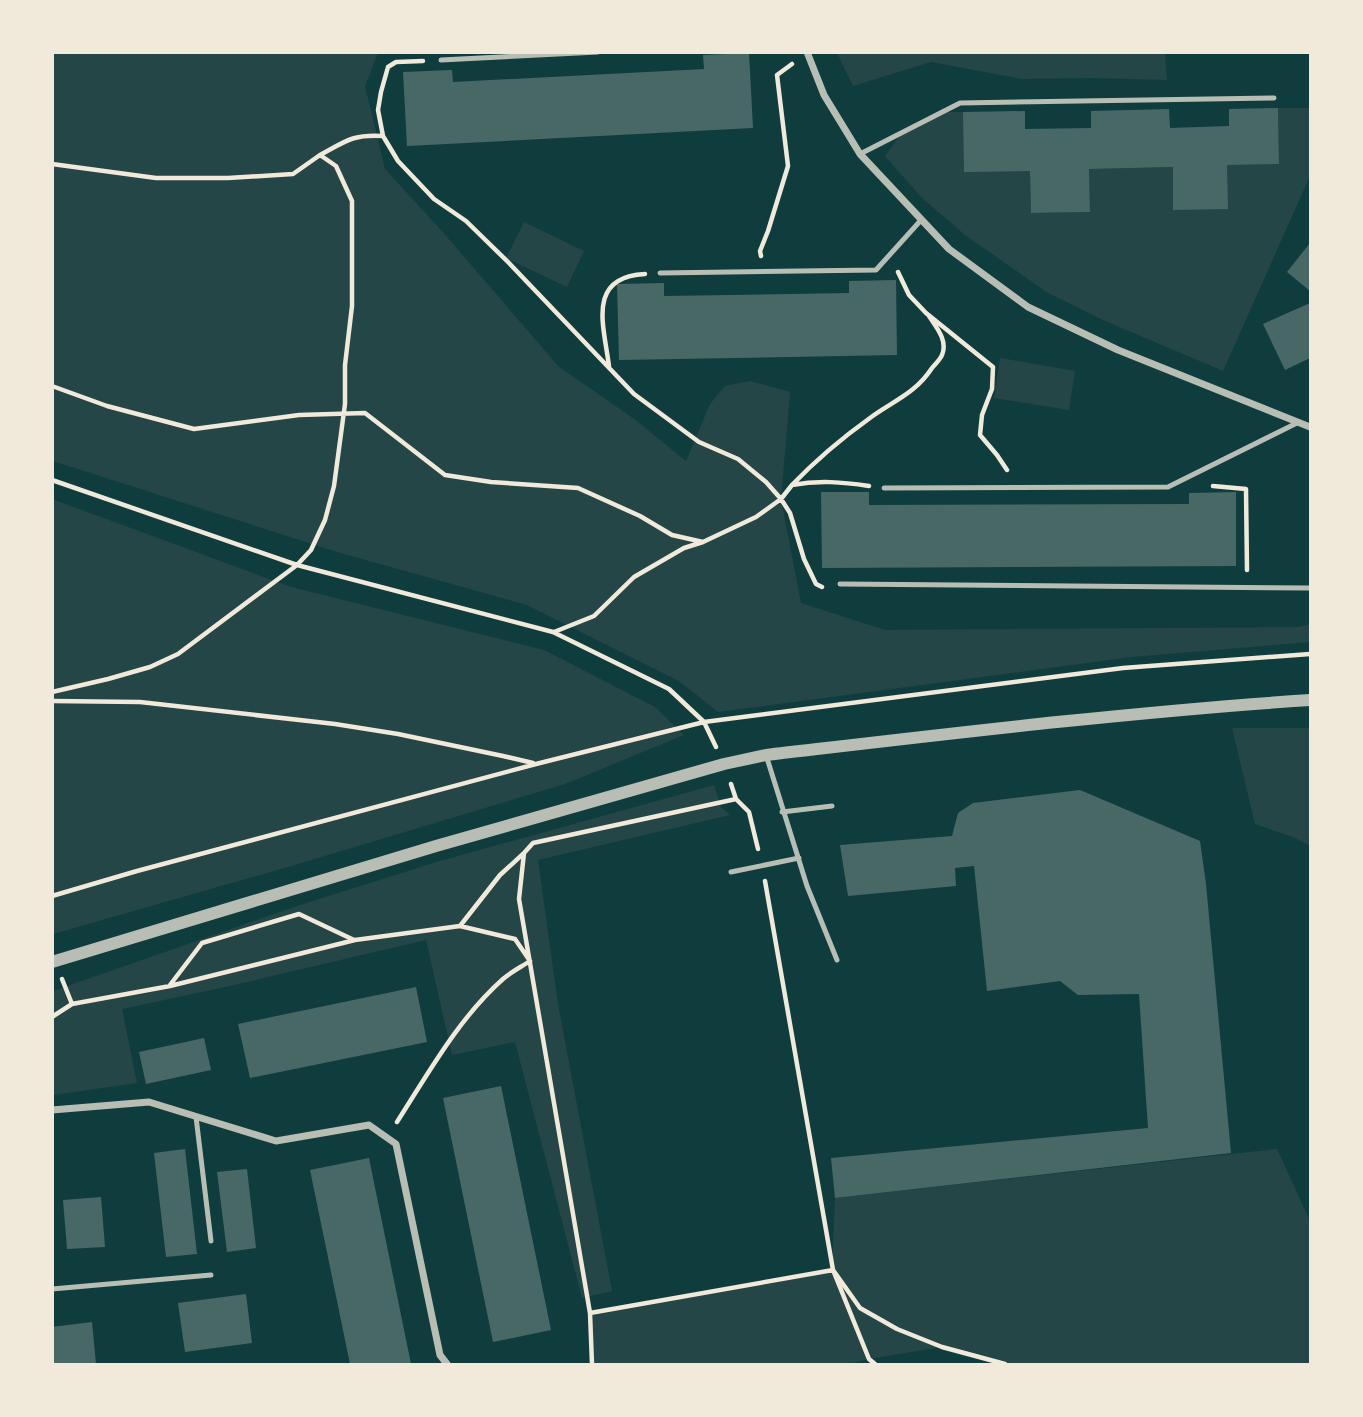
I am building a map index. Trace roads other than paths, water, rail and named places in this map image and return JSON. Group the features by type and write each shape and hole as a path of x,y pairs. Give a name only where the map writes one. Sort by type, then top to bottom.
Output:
{"street":[{"path":"807,53 824,95 860,154 949,249 1028,307 1118,350 1311,426"},
{"path":"52,962 436,846 724,764 766,755 1040,723 1311,700"},
{"path":"52,1110 149,1102 276,1141 369,1125 396,1144 440,1354 447,1364"}],"lane":[{"path":"441,60 598,52"},
{"path":"860,154 960,103 1274,98"},
{"path":"660,273 876,270 922,219"},
{"path":"884,488 1168,487 1299,422"},
{"path":"840,584 1311,588"},
{"path":"766,755 807,886 837,960"},
{"path":"782,812 832,806"},
{"path":"731,872 799,858"},
{"path":"196,1117 211,1241"},
{"path":"52,1289 211,1275"}]}
